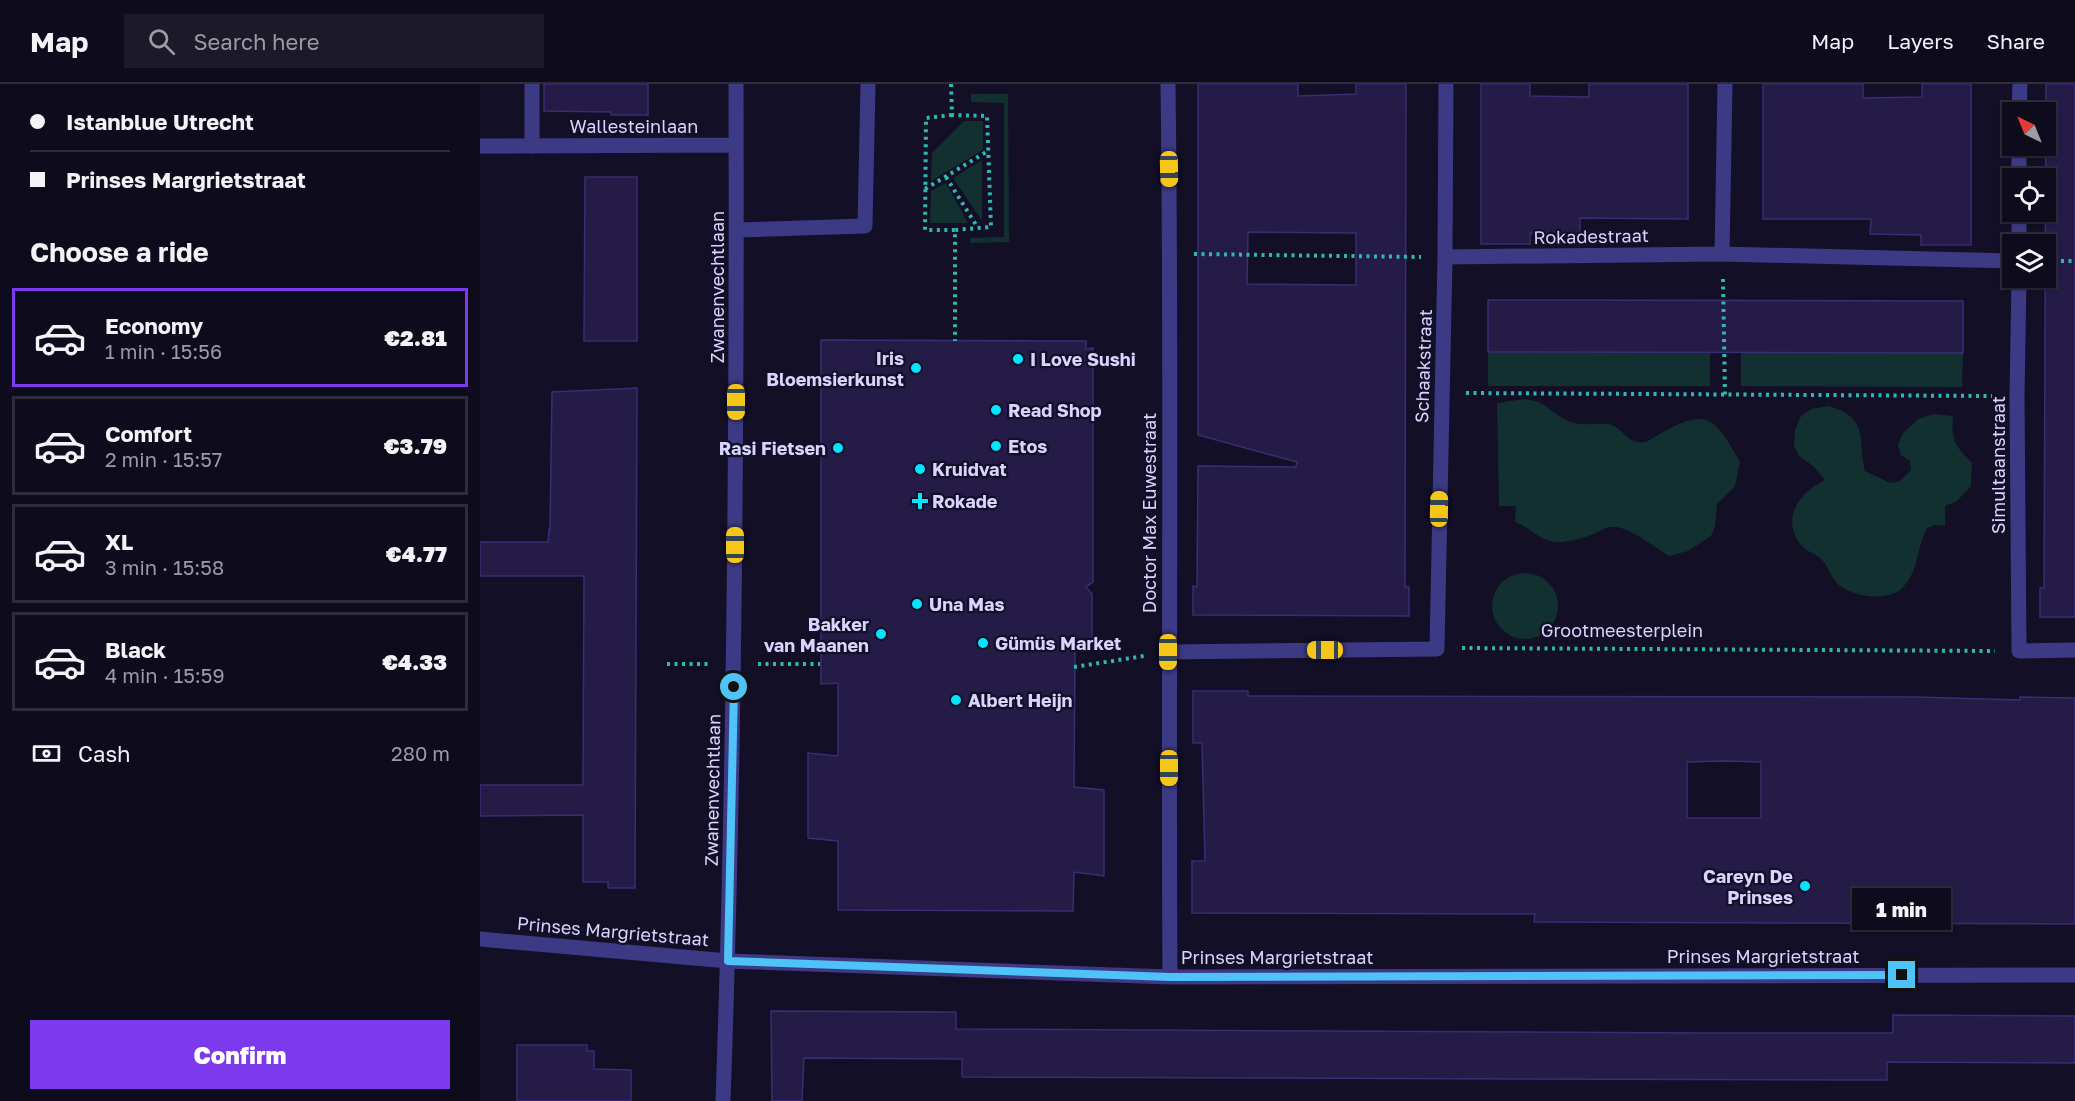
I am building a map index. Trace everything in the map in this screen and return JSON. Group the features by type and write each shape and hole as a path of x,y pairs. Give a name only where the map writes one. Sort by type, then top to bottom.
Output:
{"street":[{"path":"532,84 532,146"},
{"name":"Zwanenvechtlaan","path":"723,1101 735,664 736,84"},
{"path":"737,230 865,226 868,84"},
{"name":"Doctor Max Euwestraat","path":"1167,84 1170,253 1168,652 1170,977"},
{"name":"Schaakstraat","path":"1437,649 1446,84"},
{"path":"1722,254 1725,84"},
{"path":"2019,84 2019,102"},
{"name":"Wallesteinlaan","path":"480,146 736,146"},
{"name":"Rokadestraat","path":"1445,257 1722,254 2002,261"},
{"name":"Simultaanstraat","path":"2019,288 2017,396 2019,651"},
{"path":"1168,652 1437,649"},
{"path":"2019,651 2075,650"},
{"name":"Prinses Margrietstraat","path":"480,939 728,961 1170,977 2075,975"}],"path":[{"path":"951,84 952,115"},
{"path":"952,115 987,116 988,151 992,227 925,230 926,118 952,115"},
{"path":"925,189 988,151"},
{"path":"946,177 978,228"},
{"path":"955,230 955,341"},
{"path":"1170,253 1445,257"},
{"path":"1722,254 1725,395"},
{"path":"2056,261 2075,261"},
{"path":"1441,393 2017,396"},
{"name":"Grootmeesterplein","path":"1437,649 2019,651"},
{"path":"1074,667 1168,652"}],"green space":[{"path":"971,94 1008,94 1009,242 970,243 970,238 1004,237 1004,103 971,102"},
{"path":"964,121 983,121 983,150 931,181 932,153"},
{"path":"982,160 982,221 953,178"},
{"path":"946,183 968,223 930,223 931,191"},
{"path":"1488,352 1710,353 1710,386 1488,386"},
{"path":"1741,353 1963,353 1962,387 1741,386"},
{"path":"1524,399 1538,402 1574,423 1611,425 1637,442 1648,441 1688,421 1699,419 1716,426 1740,462 1735,486 1717,504 1715,526 1711,536 1688,551 1669,556 1632,533 1617,527 1606,528 1578,539 1554,542 1542,538 1515,522 1516,506 1499,506 1497,403"},
{"path":"1828,406 1850,416 1856,423 1861,439 1865,471 1890,483 1900,481 1911,470 1910,461 1901,455 1898,445 1903,433 1918,419 1933,414 1953,416 1955,442 1972,463 1971,486 1957,501 1945,506 1945,526 1935,525 1927,528 1911,577 1900,590 1893,594 1866,596 1842,587 1836,582 1823,561 1799,542 1792,527 1794,511 1798,503 1809,490 1825,480 1813,466 1799,456 1794,446 1795,430 1801,416 1811,409"},
{"path":"1519,573 1531,573 1543,578 1553,588 1558,606 1556,619 1543,634 1531,639 1519,639 1507,634 1497,624 1492,612 1492,600 1497,588 1507,578"}],"building":[{"path":"544,84 648,84 648,115 544,111"},
{"path":"1198,84 1298,84 1298,96 1356,94 1356,84 1406,84 1405,587 1409,587 1409,616 1193,615 1193,586 1197,587 1198,466 1296,467 1297,462 1198,435","holes":["1248,232 1356,233 1356,285 1247,284"]},
{"path":"1481,84 1530,84 1530,96 1589,97 1589,84 1688,84 1688,219 1580,218 1580,234 1530,233 1530,244 1481,244"},
{"path":"1763,84 1863,84 1863,98 1922,97 1922,84 1971,84 1971,245 1921,245 1921,235 1870,234 1871,219 1763,219"},
{"path":"2046,84 2075,84 2075,617 2040,617 2040,588 2044,588 2045,288 2056,288 2056,234 2045,234 2045,222 2056,222 2056,168 2046,168 2046,156 2056,156 2056,102 2046,102"},
{"path":"585,177 637,177 637,341 584,341"},
{"path":"1488,300 1963,301 1963,353 1488,352"},
{"path":"821,340 1086,341 1086,349 1093,348 1093,582 1086,587 1092,594 1092,643 1086,643 1086,650 1075,650 1074,787 1104,790 1104,876 1074,872 1073,911 838,910 838,841 808,838 808,753 838,756 838,683 821,684"},
{"path":"637,388 635,888 608,888 608,882 583,882 583,815 480,816 480,785 583,785 584,576 480,576 480,542 548,542 552,392"},
{"path":"1193,691 1248,691 1248,696 1916,697 2020,700 2020,697 2075,698 2075,924 1534,922 1535,914 1192,913 1192,861 1205,861 1202,743 1193,743","holes":["1687,762 1761,762 1761,818 1687,818"]},
{"path":"771,1011 956,1012 956,1029 1703,1033 1893,1033 1893,1015 2075,1016 2075,1063 1887,1062 1887,1080 962,1077 962,1059 804,1058 802,1101 772,1101"},
{"path":"517,1045 587,1045 587,1051 594,1051 594,1069 631,1070 631,1101 517,1101"}],"place":[{"name":"I Love Sushi","path":"1018,359"},
{"name":"Iris Bloemsierkunst","path":"916,368"},
{"name":"Read Shop","path":"996,410"},
{"name":"Etos","path":"996,446"},
{"name":"Rasi Fietsen","path":"838,448"},
{"name":"Kruidvat","path":"920,469"},
{"name":"Rokade","path":"920,501"},
{"name":"Una Mas","path":"917,604"},
{"name":"Bakker van Maanen","path":"881,634"},
{"name":"Gümüs Market","path":"983,643"},
{"name":"Albert Heijn","path":"956,700"},
{"name":"Careyn De Prinses","path":"1805,886"}],"route":[{"path":"734,687 728,961 1170,977 1902,975"}]}
